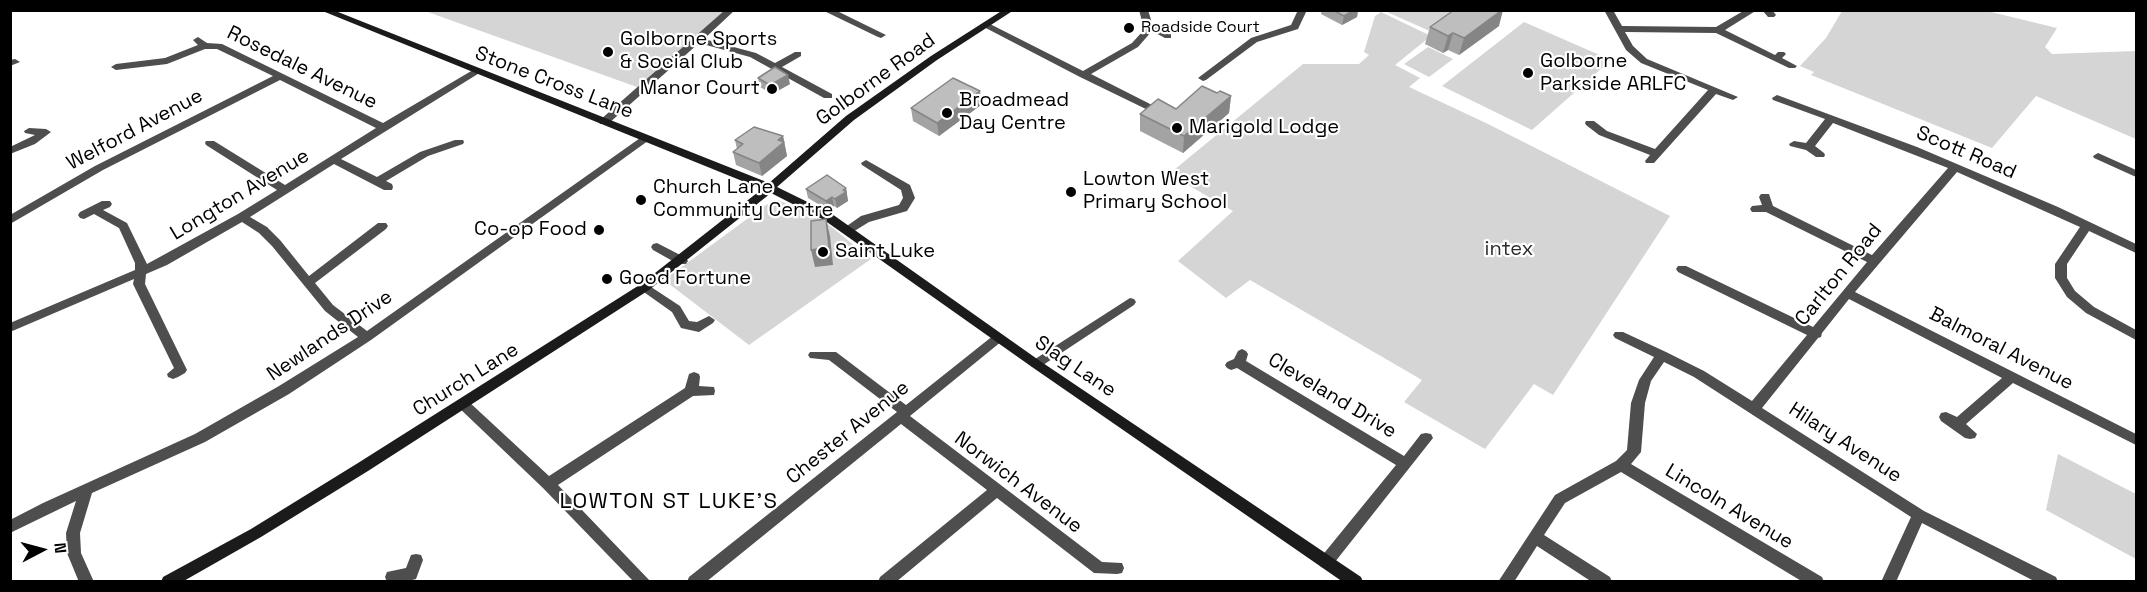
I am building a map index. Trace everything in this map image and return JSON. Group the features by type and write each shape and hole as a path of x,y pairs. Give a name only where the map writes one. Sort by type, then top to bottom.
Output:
{"street":[{"name":"Stone Cross Lane","path":"324,10 770,188"},
{"path":"604,122 731,10"},
{"path":"826,10 881,35"},
{"name":"Golborne Road","path":"770,188 850,118 1010,10"},
{"path":"1083,75 1135,45 1147,33 1149,26 1143,10"},
{"path":"1203,78 1254,40 1298,25 1303,10"},
{"path":"1608,10 1629,48 1644,61 1733,98"},
{"path":"1718,30 1753,10"},
{"path":"985,25 1149,108"},
{"path":"1149,26 1168,36"},
{"path":"857,38 868,29"},
{"path":"1619,29 1718,30 1779,56 1792,66"},
{"path":"697,40 753,55 828,96"},
{"name":"Rosedale Avenue","path":"116,67 167,61 201,43 219,46 383,127"},
{"path":"775,67 798,54"},
{"name":"Longton Avenue","path":"10,328 163,262 242,217 283,189 335,160 383,127 476,72"},
{"name":"Welford Avenue","path":"10,219 99,168 279,77"},
{"path":"1578,121 1592,121 1603,133 1652,157 1714,90"},
{"name":"Scott Road","path":"1777,98 1955,168 2136,249"},
{"path":"1809,147 1831,118"},
{"path":"10,151 31,142 50,128 29,131"},
{"name":"Newlands Drive","path":"10,527 242,416 367,337 647,138"},
{"path":"335,160 382,185 424,154 459,142"},
{"path":"210,143 283,189"},
{"path":"1794,144 1809,147 1820,155"},
{"path":"2097,157 2136,174"},
{"path":"848,231 865,219 903,208 909,198 906,188 866,163"},
{"name":"Carlton Road","path":"1755,407 1817,334 1874,261 1955,168"},
{"name":"Slag Lane","path":"770,188 828,217 998,338 1356,582"},
{"name":"Church Lane","path":"168,582 256,533 463,405 645,287 682,261 770,188"},
{"path":"1763,204 1874,261"},
{"path":"95,210 123,226 141,263 139,284 181,370"},
{"path":"242,217 262,230 276,243 329,308 367,337"},
{"path":"309,282 364,233 382,226"},
{"path":"2087,226 2061,264 2061,278 2072,294 2090,310 2136,335"},
{"path":"657,247 682,261"},
{"path":"1682,269 1817,334"},
{"path":"645,287 676,309 685,325 694,328 707,326"},
{"name":"Balmoral Avenue","path":"1848,293 2136,440"},
{"path":"1036,364 1130,302"},
{"name":"Hilary Avenue","path":"1619,335 1662,354 1755,407 1919,515 2051,582"},
{"name":"Chester Avenue","path":"694,582 998,338"},
{"path":"1505,582 1560,499 1621,465 1634,452 1638,403 1645,380 1662,354"},
{"name":"Norwich Avenue","path":"814,355 832,355 996,491 1099,568 1117,568"},
{"name":"Cleveland Drive","path":"1238,360 1406,463"},
{"path":"691,391 694,377"},
{"path":"1970,434 1951,421 2011,377"},
{"path":"548,484 691,391 709,391"},
{"path":"463,405 548,484 644,582"},
{"path":"1326,562 1426,438"},
{"name":"Lincoln Avenue","path":"1621,465 1817,582"},
{"path":"885,582 996,491"},
{"path":"85,493 73,533 74,553 87,582"},
{"path":"1887,582 1919,515"},
{"path":"1535,537 1605,582"},
{"path":"392,577 415,572"}],"green space":[{"path":"1390,10 1459,10 1434,33 1387,12"},
{"name":"Golborne Sports & Social Club","path":"425,11 725,11 637,87"},
{"path":"1842,11 1987,11 2057,28 2045,47 2052,54 2136,51 2136,139 2036,96 1992,148 1811,75 1814,72 1800,66 1826,38"},
{"name":"intex","path":"1381,12 1431,36 1395,65 1420,78 1409,87 1486,123 1670,216 1553,395 1534,384 1485,449 1404,402 1422,380 1250,280 1226,298 1178,261 1233,211 1169,174 1303,64 1359,64 1369,55 1364,52 1375,16"},
{"name":"Golborne Parkside ARLFC","path":"1524,22 1611,60 1532,130 1442,86"},
{"path":"1428,47 1453,59 1429,77 1404,64"},
{"path":"778,200 823,220 871,259 749,345 664,280 766,205"},
{"path":"2058,454 2136,494 2136,559 2046,510"}],"building":[{"path":"1333,10 1354,10 1344,16"},
{"path":"1454,10 1502,10 1464,38 1453,33 1448,36 1430,27"},
{"path":"775,67 788,75 770,85 758,78"},
{"path":"953,78 980,91 937,123 911,108"},
{"path":"1202,86 1231,96 1184,136 1140,114 1158,99 1176,109"},
{"path":"754,127 783,136 778,140 784,142 759,163 733,152 743,144 735,140"},
{"path":"827,175 846,188 843,190 846,192 835,199 832,197 826,201 806,189"},
{"path":"826,219 829,247 811,250 811,221"}],"place":[{"name":"Roadside Court","path":"1129,28"},
{"name":"Golborne Sports & Social Club","path":"608,52"},
{"name":"Golborne Parkside ARLFC","path":"1528,73"},
{"name":"Manor Court","path":"772,89"},
{"name":"Broadmead Day Centre","path":"947,113"},
{"name":"Marigold Lodge","path":"1177,128"},
{"name":"Lowton West Primary School","path":"1071,192"},
{"name":"Church Lane Community Centre","path":"641,200"},
{"name":"Co-op Food","path":"599,230"},
{"name":"Saint Luke","path":"823,252"},
{"name":"Good Fortune","path":"607,279"}],"district":[{"name":"LOWTON ST LUKE'S","path":"669,502"}]}
